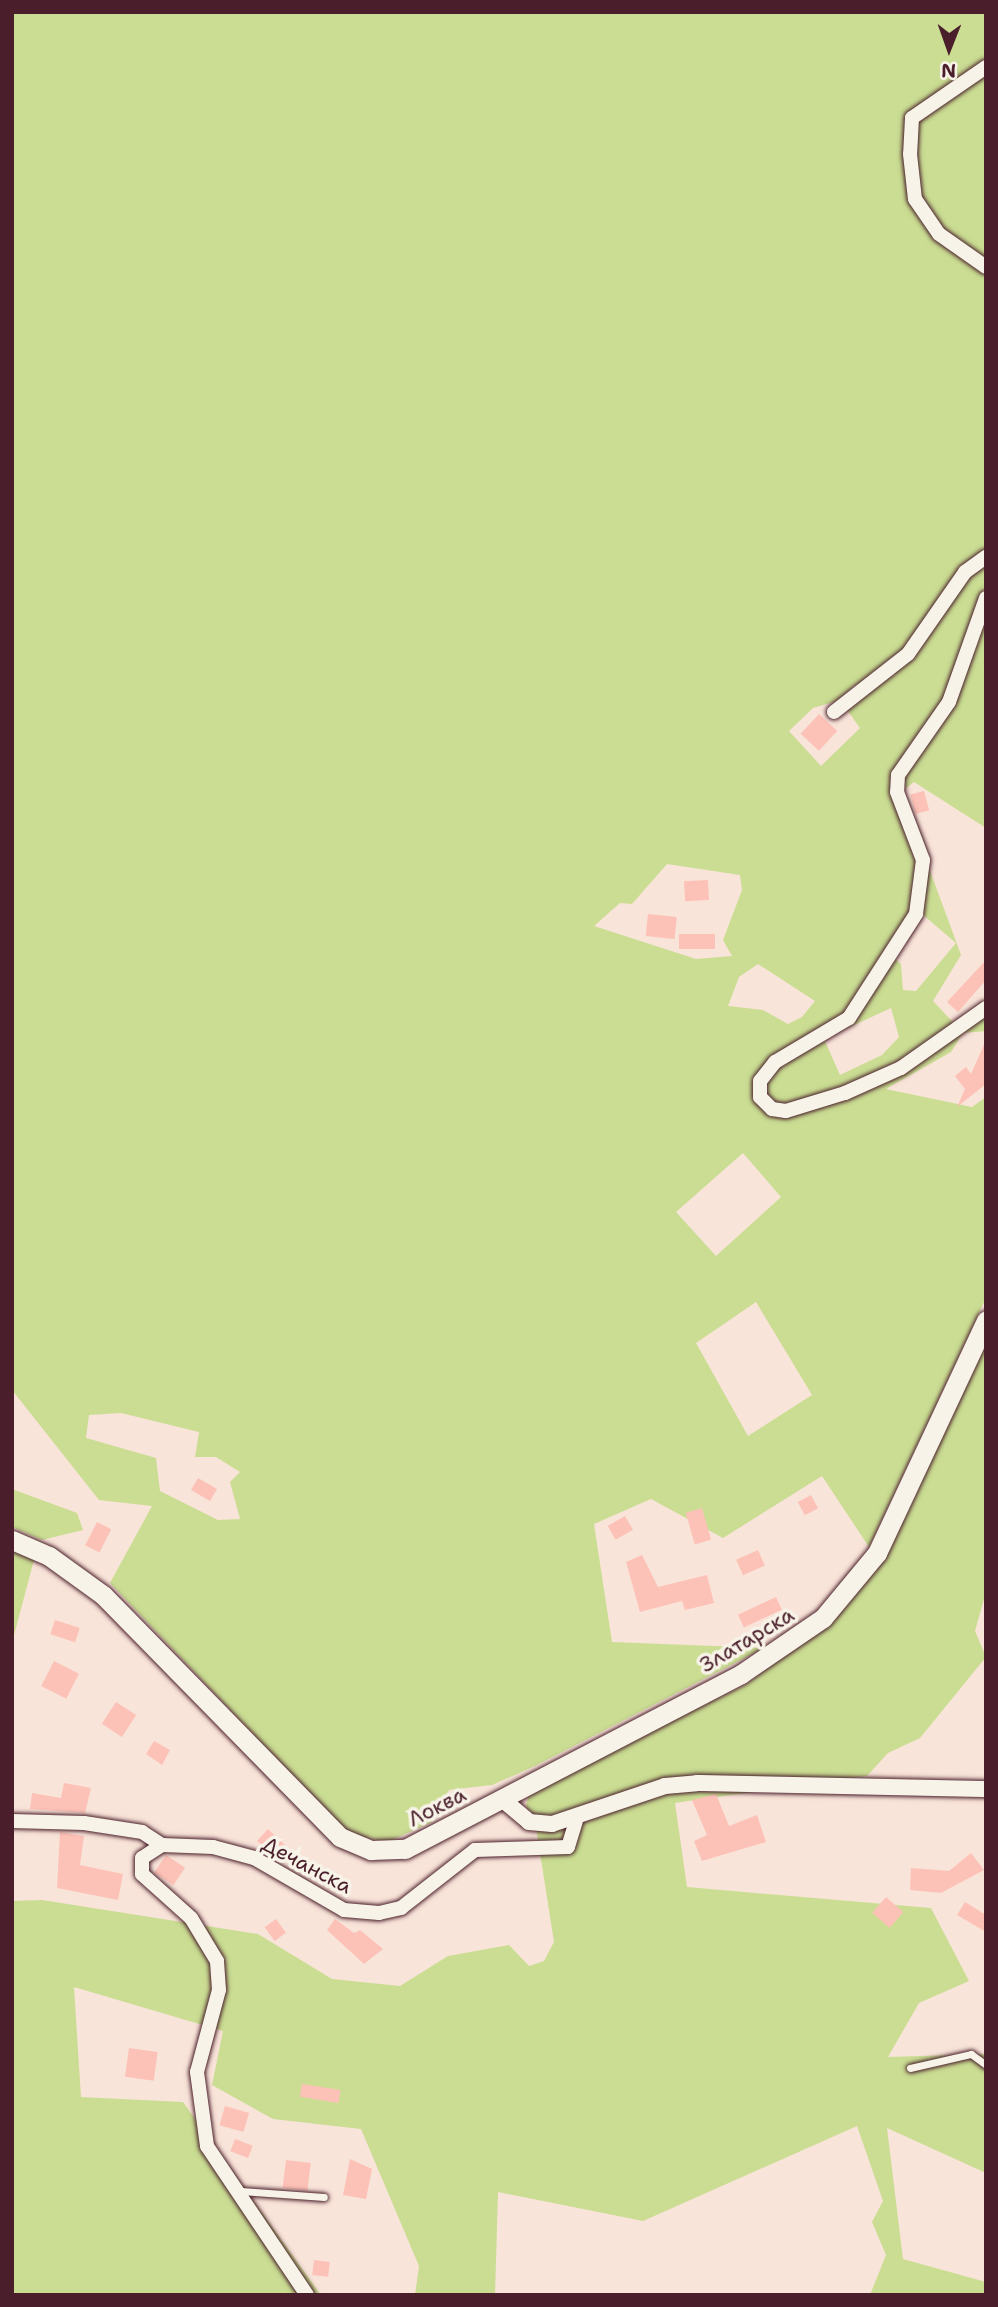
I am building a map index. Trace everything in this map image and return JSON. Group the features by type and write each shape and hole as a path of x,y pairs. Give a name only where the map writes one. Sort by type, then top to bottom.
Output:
{"main road":[{"name":"Златарска","path":"502,1799 761,1662 840,1602 887,1534 986,1320"},
{"name":"Локва","path":"12,1540 49,1556 103,1595 348,1842 405,1849 502,1799"}],"street":[{"path":"986,68 912,118 910,154 915,198 939,234 986,267"},
{"path":"834,712 908,654 965,572 986,557"},
{"path":"986,598 949,702 898,775 897,792 923,860 916,914 849,1018 775,1062 761,1082 760,1097 772,1109 786,1111 845,1093 901,1068 986,1008"},
{"path":"502,1799 528,1822 576,1821 665,1786 697,1783 986,1789"},
{"path":"12,1821 84,1823 142,1832 162,1845 142,1858 142,1874 191,1918 217,1961 219,1990 197,2072 196,2102 207,2146 230,2188 307,2295"},
{"name":"Дечанска","path":"162,1845 254,1857 344,1910 365,1914 401,1908 475,1850 560,1851 568,1847 576,1821"}],"lane":[{"path":"910,2068 971,2054 986,2065"},
{"path":"230,2188 261,2197 324,2197"}],"green space":[{"path":"12,12 986,12 986,596 985,586 959,660 986,607 986,828 914,782 901,792 961,955 933,1001 963,1033 951,1052 886,1089 972,1107 986,1097 986,1298 869,1547 822,1476 723,1538 651,1499 594,1524 612,1642 764,1648 535,1766 492,1785 449,1790 432,1822 387,1842 347,1833 110,1583 152,1506 99,1500 12,1390","holes":["895,675 848,696 853,686","840,700 860,728 821,766 789,731 813,708","667,864 740,875 742,890 723,940 732,956 696,959 594,926 620,903 632,904","922,914 956,943 916,991 903,990 901,964 894,958","758,964 815,1001 802,1017 788,1024 763,1010 728,1006 739,977","891,1008 899,1037 882,1055 840,1075 824,1039","743,1153 781,1197 716,1256 676,1212","756,1302 812,1395 748,1436 696,1343","121,1413 199,1432 195,1457 216,1457 240,1472 230,1482 240,1519 218,1520 160,1491 156,1458 86,1438 89,1415"]},
{"path":"986,1006 986,1031 963,1033"},
{"path":"986,1335 986,1592 975,1631 986,1657 920,1738 888,1753 867,1776 675,1803 687,1887 931,1908 969,1981 919,2003 888,2057 986,2054 986,2173 887,2128 903,2259 986,2282 986,2295 870,2295 886,2255 872,2222 883,2201 857,2126 643,2221 498,2192 495,2295 415,2295 419,2266 361,2129 273,2119 212,2085 223,2031 74,1987 81,2097 183,2102 321,2295 12,2295 12,1901 42,1900 258,1934 332,1979 400,1986 448,1956 509,1945 529,1966 544,1961 554,1942 534,1815 526,1807 529,1792 745,1685 830,1623"},
{"path":"12,1489 77,1513 83,1530 42,1540 12,1527"},
{"path":"12,1551 34,1560 13,1639 12,1638"}],"building":[{"path":"819,714 837,731 819,751 801,734"},
{"path":"924,791 929,810 916,814 910,795"},
{"path":"708,880 709,900 685,901 684,881"},
{"path":"648,914 677,917 675,939 646,936"},
{"path":"679,934 715,934 715,949 679,949"},
{"path":"986,960 986,980 958,1012 947,1002"},
{"path":"986,1040 986,1084 957,1107 965,1089 955,1076 966,1067 971,1074"},
{"path":"198,1478 217,1489 210,1501 191,1490"},
{"path":"811,1495 818,1508 805,1515 798,1502"},
{"path":"702,1508 711,1540 695,1544 686,1513"},
{"path":"625,1516 633,1530 616,1540 608,1526"},
{"path":"97,1522 111,1529 99,1552 85,1545"},
{"path":"758,1550 765,1566 743,1575 736,1560"},
{"path":"642,1555 658,1587 707,1575 714,1603 685,1610 682,1601 640,1612 626,1562"},
{"path":"776,1597 782,1610 744,1627 738,1615"},
{"path":"55,1620 80,1628 75,1642 50,1634"},
{"path":"54,1661 79,1674 66,1699 41,1686"},
{"path":"116,1702 136,1715 122,1737 102,1724"},
{"path":"154,1741 170,1750 162,1765 146,1754"},
{"path":"64,1783 91,1788 85,1813 30,1809 32,1793 61,1798"},
{"path":"716,1794 729,1826 757,1815 766,1842 702,1861 694,1841 707,1835 692,1800"},
{"path":"268,1829 285,1845 274,1856 257,1841"},
{"path":"60,1832 84,1836 80,1865 123,1874 118,1900 57,1888"},
{"path":"971,1853 984,1870 941,1893 910,1890 911,1868 949,1871"},
{"path":"166,1855 185,1868 173,1885 154,1872"},
{"path":"886,1897 903,1912 890,1928 872,1913"},
{"path":"965,1902 986,1915 986,1932 957,1915"},
{"path":"276,1919 286,1933 275,1941 265,1927"},
{"path":"335,1919 354,1933 360,1930 383,1949 364,1964 327,1930"},
{"path":"129,2048 158,2052 154,2081 125,2077"},
{"path":"302,2084 341,2090 338,2103 300,2097"},
{"path":"225,2106 249,2113 244,2132 219,2125"},
{"path":"235,2139 253,2146 248,2158 230,2151"},
{"path":"350,2159 372,2169 366,2199 343,2195"},
{"path":"286,2160 311,2163 307,2191 283,2188"},
{"path":"314,2260 330,2262 328,2277 312,2275"}]}
